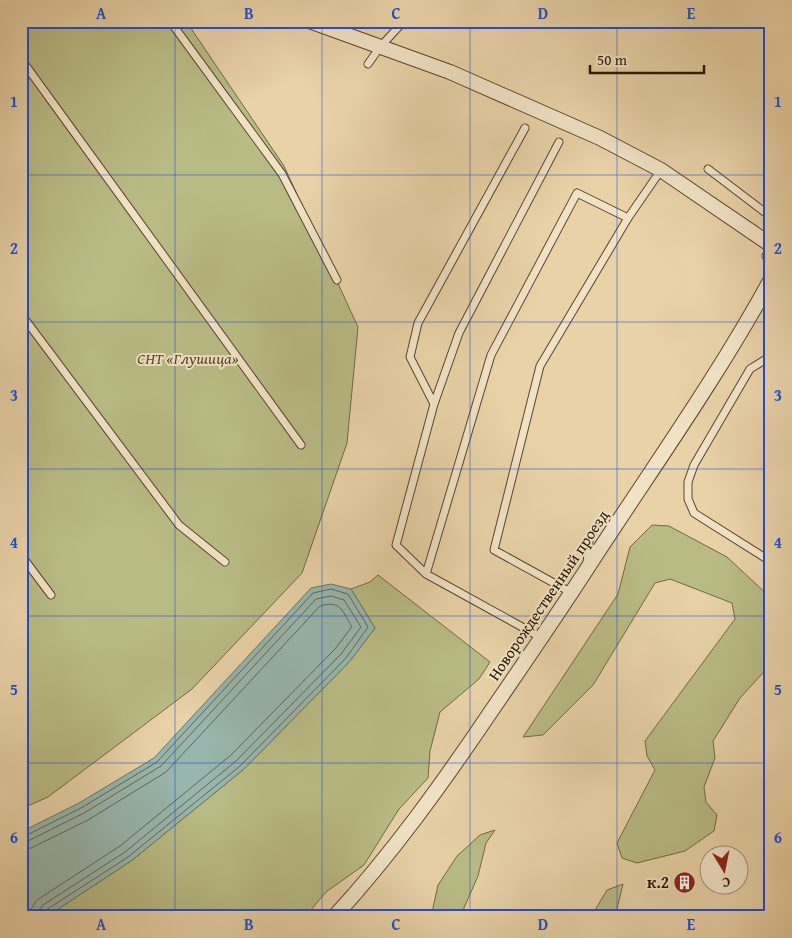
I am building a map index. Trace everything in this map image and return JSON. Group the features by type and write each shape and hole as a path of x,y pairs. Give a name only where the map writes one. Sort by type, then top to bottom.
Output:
{"street":[{"path":"309,21 450,72 600,138 660,170 768,251"},
{"name":"Новорождественный проезд","path":"334,917 362,887 442,783 542,638 734,343 771,279"}],"lane":[{"path":"21,29 32,21"},
{"path":"170,21 282,174 336,280"},
{"path":"368,64 380,47 404,21"},
{"path":"21,59 301,445"},
{"path":"434,404 410,358 418,323 524,128"},
{"path":"542,638 426,574 396,545 434,404 459,332 559,142"},
{"path":"708,169 771,217"},
{"path":"572,593 494,550 540,366 628,218 660,170"},
{"path":"426,574 491,356 577,193 628,218"},
{"path":"21,314 179,525 225,562"},
{"path":"771,356 750,369 694,465 688,482 688,498 694,513 767,560 771,560"},
{"path":"587,570 589,540"},
{"path":"21,555 51,595"}],"green space":[{"name":"СНТ «Глушица»","path":"21,21 186,21 284,166 358,327 347,443 302,573 192,689 48,797 21,809"},
{"path":"652,525 669,526 727,557 771,598 771,664 740,698 713,741 715,758 704,787 706,802 717,815 714,831 685,851 637,863 622,858 617,843 655,770 647,756 645,741 735,619 732,603 670,579 655,583 593,685 543,735 523,737 618,594 630,547"},
{"path":"378,575 490,662 479,679 440,712 430,751 428,778 399,809 364,865 326,892 305,917 46,917 131,861 244,769 350,661 375,628 351,589 370,582"},
{"path":"495,830 486,843 478,876 460,917 431,917 438,885 457,856 480,835"},
{"path":"623,884 615,917 591,917 607,890"}],"water":[{"path":"331,584 351,589 375,628 350,661 244,769 131,861 46,917 21,917 21,832 79,803 154,758 311,588"}],"place":[{"name":"к.2","path":"685,882"}]}
